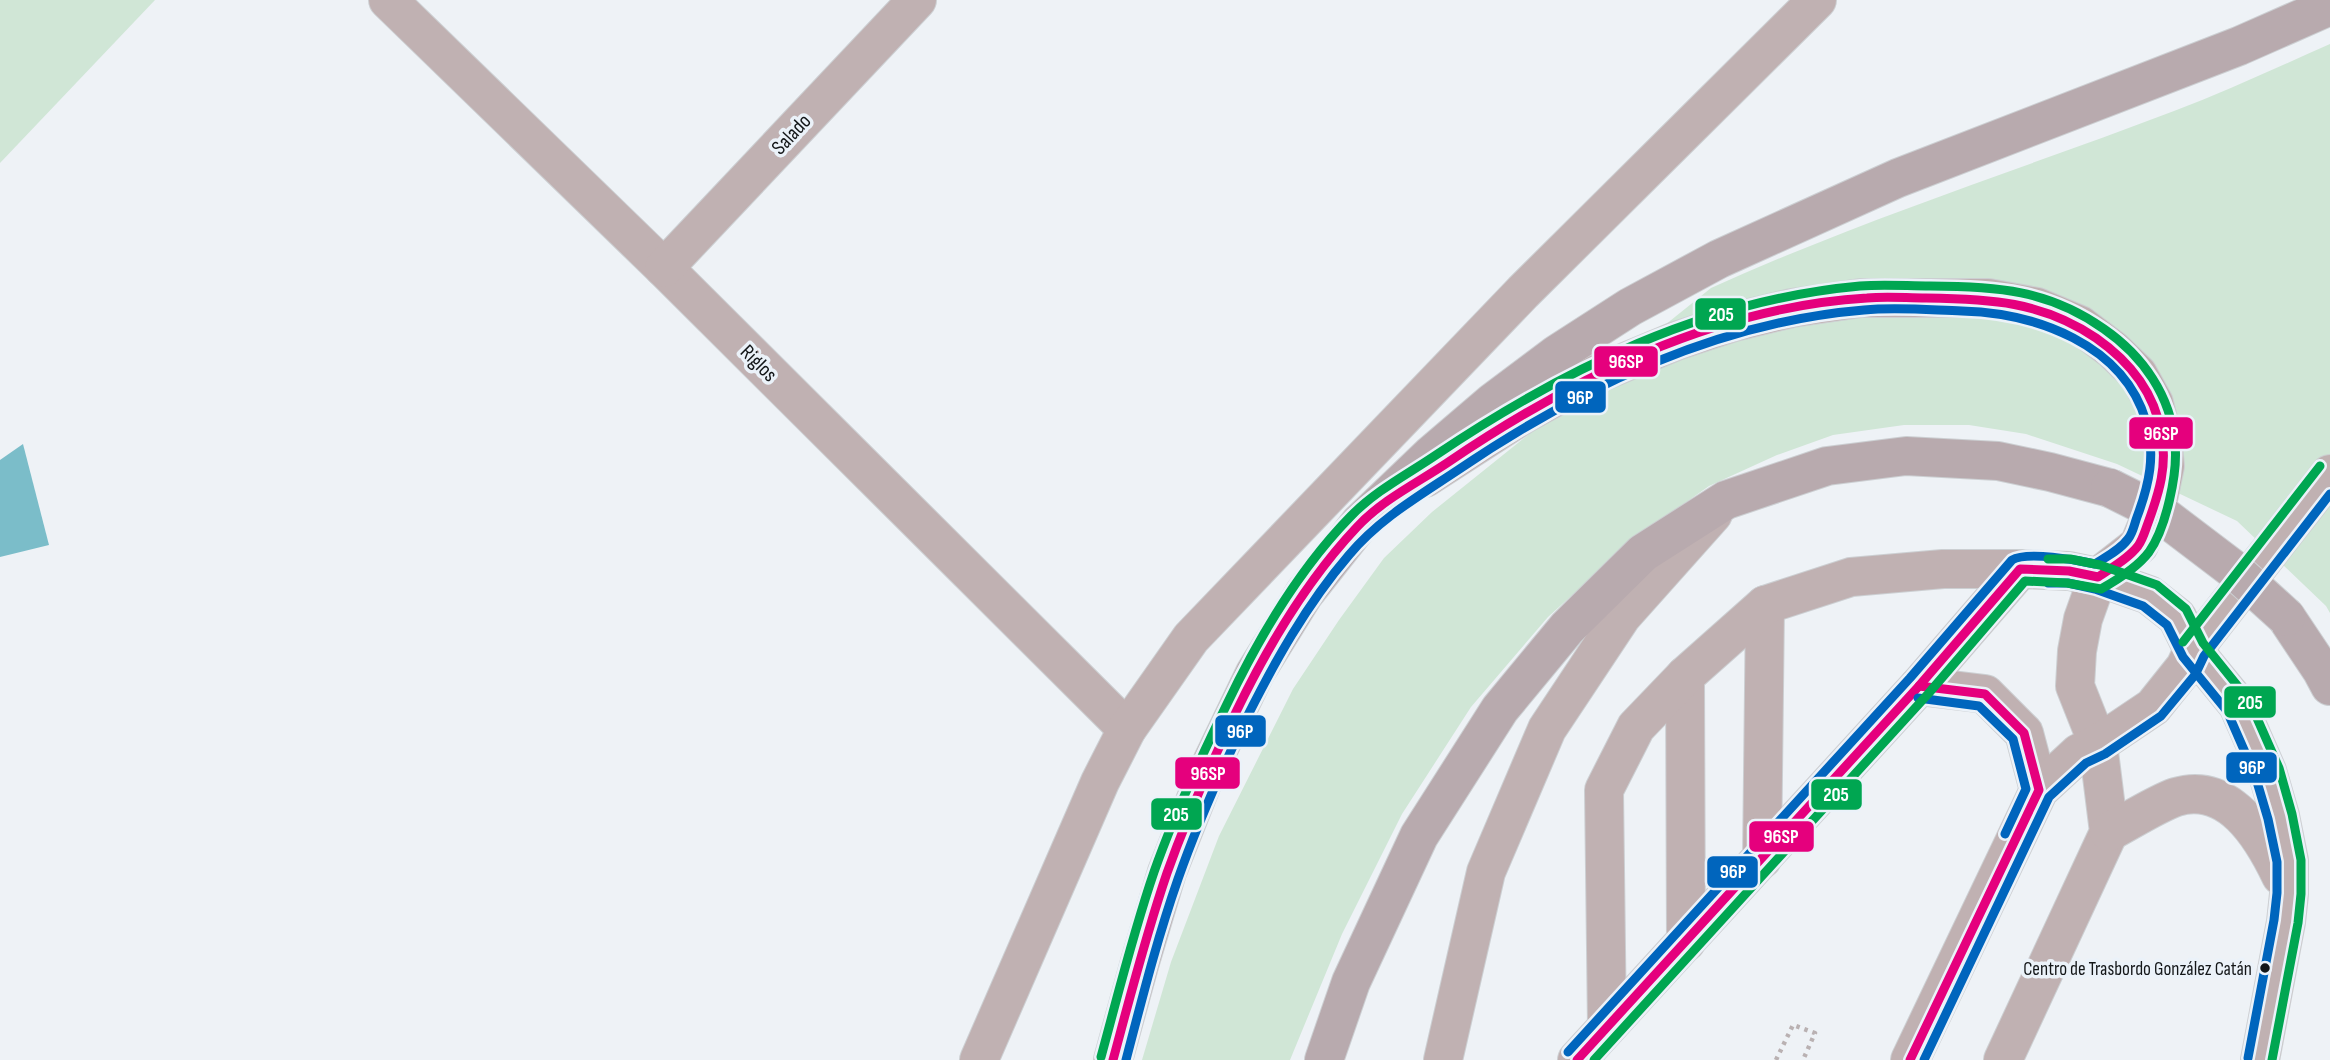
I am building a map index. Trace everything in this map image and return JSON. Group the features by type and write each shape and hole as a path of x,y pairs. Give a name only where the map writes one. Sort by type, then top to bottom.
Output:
{"highway":[{"path":"1113,1060 1167,872 1203,781 1255,673 1304,594 1360,523 1431,454 1493,402 1557,354 1630,307 1719,259 1898,178 2239,46 2330,6"},
{"path":"1325,1060 1351,982 1419,836 1500,709 1567,628 1643,553 1726,500 1827,466 1906,456 1998,461 2110,488 2158,512 2233,569 2286,617 2330,686"}],"street":[{"name":"Riglos","path":"388,0 664,268 1127,729"},
{"name":"Salado","path":"664,268 918,0"},
{"path":"979,1060 1100,782 1127,729 1191,638 1523,292 1817,0"},
{"path":"1360,523 1451,459 1524,414 1600,373 1676,341 1734,322 1792,308 1861,298 1988,298 2037,307 2080,325 2113,350 2137,374 2154,403 2162,435 2165,466 2158,499 2139,545 2098,577 2083,619 2077,651 2075,686 2098,744 2109,832 2003,1060"},
{"path":"1910,1060 2039,790 2078,753 2098,744 2154,707 2185,667 2193,650 2330,474"},
{"path":"1443,1060 1486,872 1547,729 1622,616 1726,500"},
{"path":"1607,1027 1604,790 1636,727 1685,676 1765,605 1851,577 1943,569 2069,571 2098,577 2150,595 2177,617 2193,650 2238,705 2267,771 2289,861 2289,894 2260,1060"},
{"path":"1577,1060 1919,686 2020,569"},
{"path":"1762,859 1765,605"},
{"path":"1685,676 1686,942"},
{"path":"1919,686 1985,694 2024,733 2039,790"},
{"path":"2109,832 2175,797 2200,794 2228,804 2250,822 2272,856 2289,894"}],"path":[{"path":"1776,1060 1793,1025 1815,1033 1803,1060"}],"green space":[{"path":"0,0 155,0 0,163"},
{"path":"2330,44 2330,613 2326,606 2237,521 2117,464 2026,434 1969,425 1904,425 1833,435 1777,455 1709,486 1634,539 1548,617 1471,707 1402,814 1342,934 1290,1060 1142,1060 1171,962 1219,836 1293,689 1384,558 1432,512 1711,288 1825,240 2194,103"}],"water":[{"path":"23,444 49,545 0,557 0,460"}],"transit line":[{"name":"205","path":"1101,1057 1154,872 1197,766 1239,679 1266,629 1314,559 1351,516 1381,491 1534,394 1586,367 1638,343 1746,306 1860,286 1977,287 2042,298 2063,306 2104,329 2131,352 2153,379 2168,410 2172,426 2175,444 2173,485 2161,529 2149,552 2133,568 2101,589 2067,583 2025,581 1928,694 1594,1060"},
{"name":"96SP","path":"1113,1060 1167,873 1200,790 1237,710 1262,661 1305,591 1357,527 1389,500 1494,432 1594,376 1646,352 1754,316 1810,304 1874,297 1972,299 2035,309 2056,316 2096,338 2129,367 2146,391 2158,417 2163,444 2161,479 2152,512 2138,546 2098,577 2069,571 2020,569 1919,686 1577,1060"},
{"name":"96P","path":"1126,1060 1178,879 1209,799 1245,721 1279,656 1333,574 1373,530 1400,509 1504,440 1601,387 1702,344 1755,329 1809,317 1864,310 1962,311 2019,318 2047,326 2097,353 2118,372 2135,394 2149,434 2151,458 2148,482 2128,539 2117,550 2095,564 2040,556 2012,560 1910,678 1568,1052"},
{"name":"205","path":"2183,642 2320,466"},
{"name":"96P","path":"1924,1060 2049,797 2086,763 2105,754 2161,716 2195,675 2204,656 2330,494"},
{"name":"205","path":"2048,559 2070,559 2100,565 2157,585 2186,609 2203,643 2249,700 2279,768 2301,860 2298,923 2272,1060"},
{"name":"96P","path":"2048,583 2068,583 2095,589 2143,606 2167,625 2183,657 2227,711 2255,775 2277,862 2277,893 2248,1058"},
{"name":"96SP","path":"1910,1060 2039,790 2024,733 1985,694 1919,686"},
{"name":"96P","path":"1918,698 1979,706 2013,739 2026,789 2005,834"}],"place":[{"name":"Centro de Trasbordo González Catán","path":"2265,968"}]}
